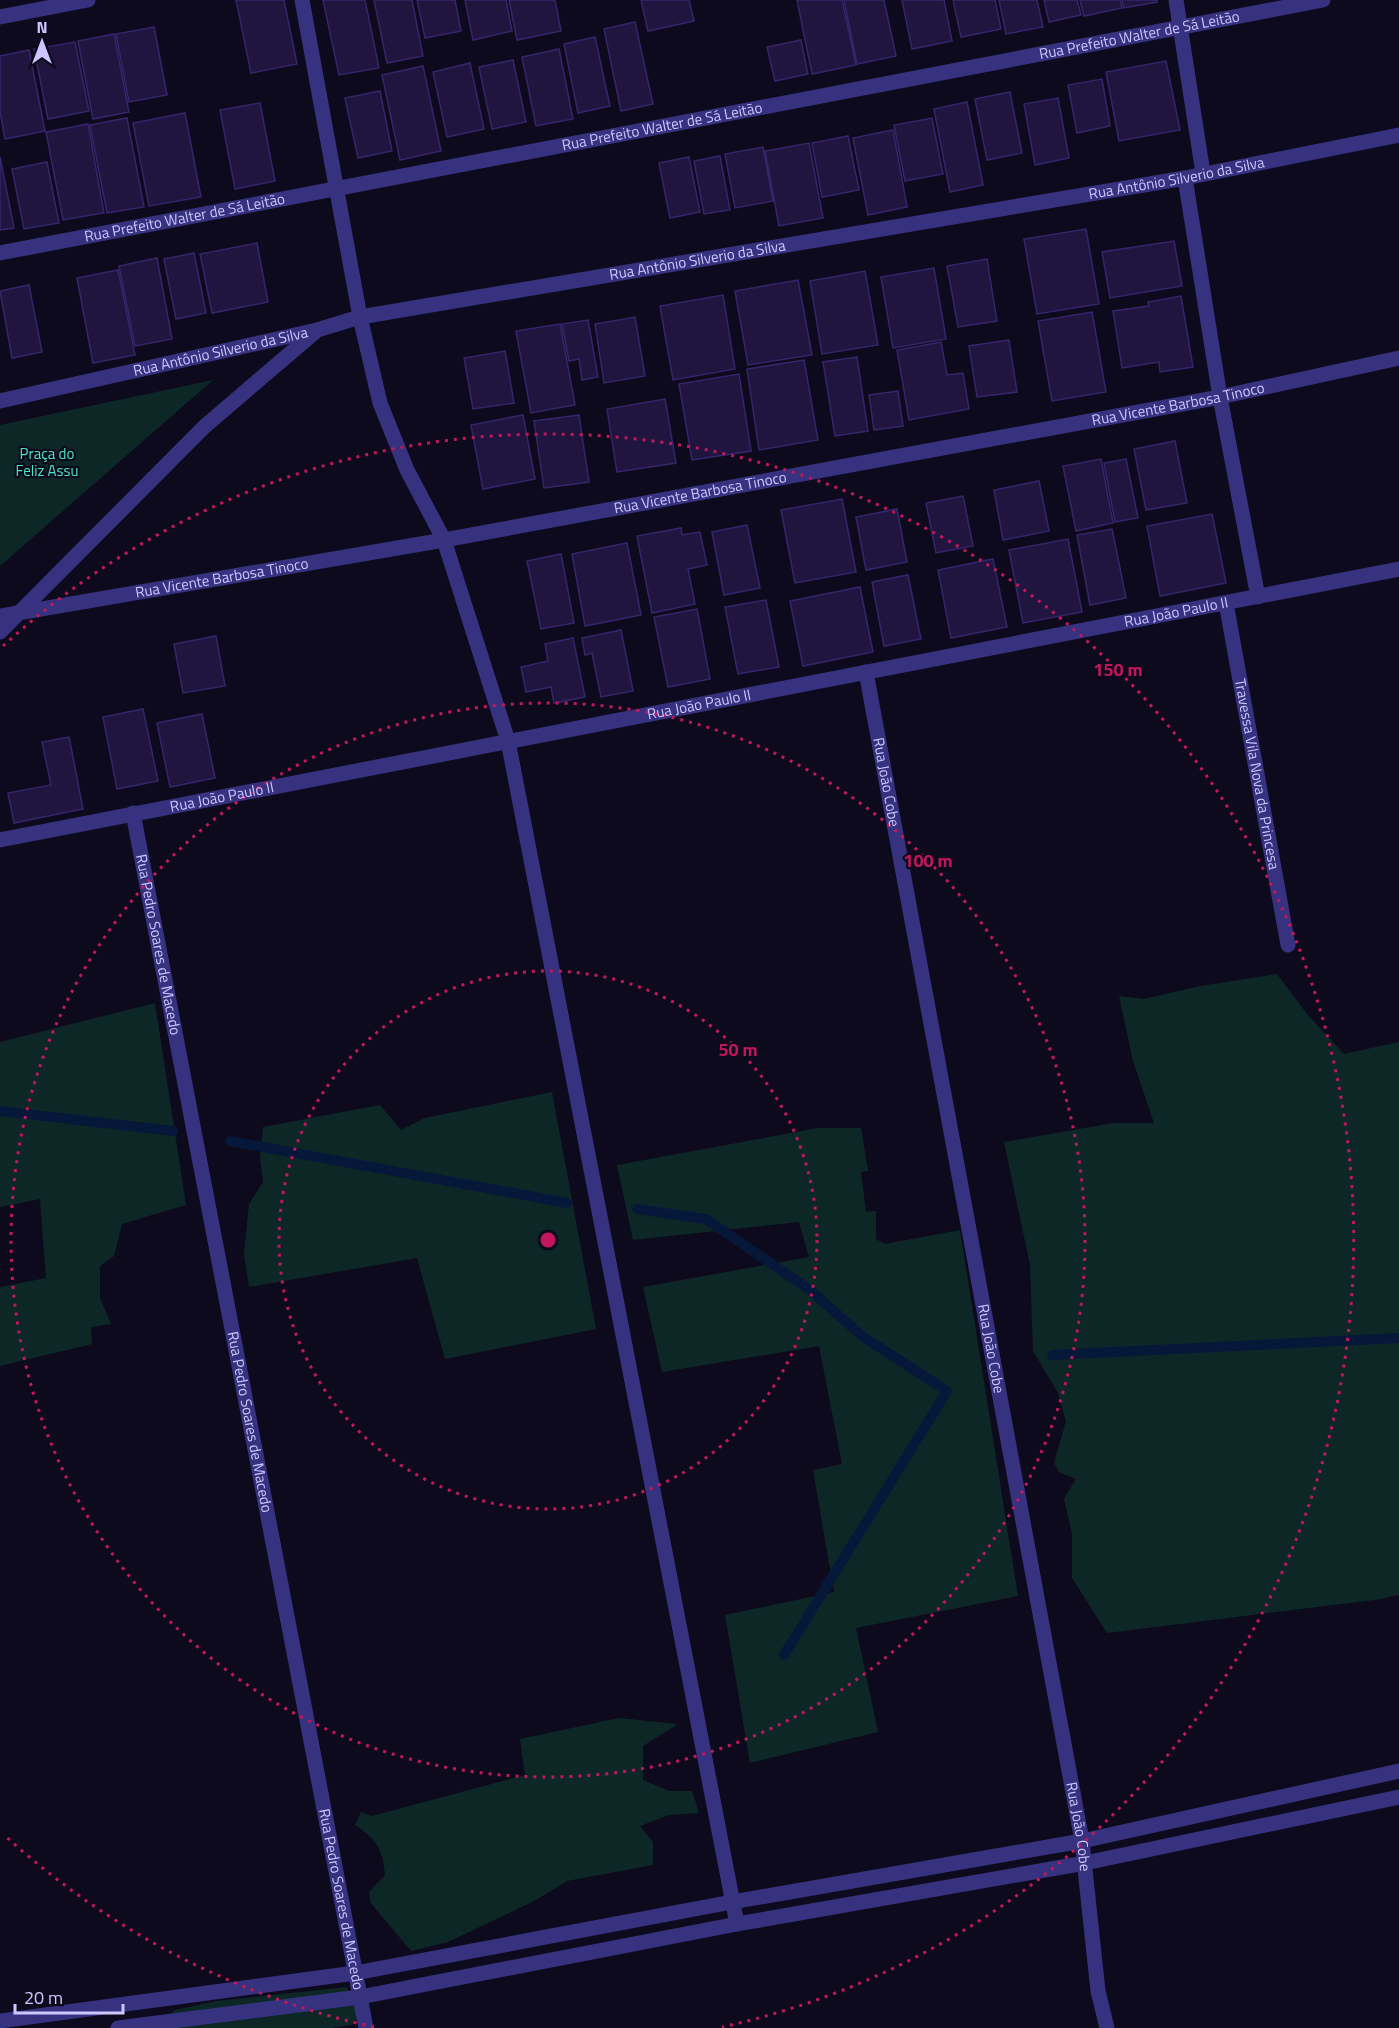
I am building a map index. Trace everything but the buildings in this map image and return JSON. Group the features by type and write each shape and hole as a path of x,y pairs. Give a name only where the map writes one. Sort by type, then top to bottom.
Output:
{"street":[{"path":"0,17 88,0"},
{"path":"302,0 360,317 380,403 407,470 444,540 508,741 737,1924"},
{"path":"1176,0 1203,173"},
{"name":"Rua Prefeito Walter de Sá Leitão","path":"0,253 1323,0"},
{"name":"Rua Antônio Silverio da Silva","path":"0,401 317,330 360,317 1185,178 1399,135"},
{"path":"1185,178 1220,398 1258,597"},
{"path":"0,632 8,615 204,427 317,330"},
{"name":"Rua Vicente Barbosa Tinoco","path":"8,615 444,540 1220,398 1399,358"},
{"name":"Rua João Paulo II","path":"0,840 1399,569"},
{"name":"Travessa Vila Nova da Princesa","path":"1226,603 1288,945"},
{"name":"Rua João Cobe","path":"866,672 1083,1841 1098,1991 1107,2028"},
{"name":"Rua Pedro Soares de Macedo","path":"133,813 366,2028"},
{"path":"0,2021 356,1973 732,1902 1083,1841 1399,1771"},
{"path":"118,2028 360,1997 737,1924 1085,1863 1399,1797"}],"green space":[{"name":"Praça do Feliz Assu","path":"213,380 0,566 0,425"},
{"path":"1277,974 1307,1014 1344,1054 1399,1042 1399,1595 1107,1633 1072,1578 1072,1534 1064,1499 1076,1479 1059,1472 1054,1463 1066,1421 1058,1393 1033,1351 1030,1265 1004,1142 1113,1123 1154,1123 1133,1061 1119,996 1144,999 1200,986"},
{"path":"155,1003 186,1205 122,1224 114,1256 100,1266 100,1298 111,1324 91,1327 92,1344 0,1366 0,1287 46,1278 40,1199 0,1207 0,1042"},
{"path":"552,1092 596,1329 445,1359 417,1258 249,1287 244,1254 249,1204 263,1182 260,1157 263,1127 380,1105 401,1130 425,1118"},
{"path":"818,1128 861,1128 868,1171 861,1172 866,1212 876,1211 876,1239 885,1244 960,1230 1018,1596 856,1628 878,1732 750,1763 725,1615 834,1592 813,1470 842,1464 819,1346 662,1372 643,1287 809,1257 799,1222 633,1240 617,1165"},
{"path":"619,1718 678,1724 643,1746 643,1780 669,1791 692,1791 699,1813 669,1815 640,1826 653,1842 653,1865 567,1881 534,1901 448,1942 411,1951 370,1902 369,1892 385,1875 383,1859 378,1846 369,1835 355,1825 361,1812 372,1816 525,1775 520,1739"},
{"path":"347,1987 359,2015 352,2025 331,2028 158,2028 175,2010 217,2001"}],"waterway":[{"path":"0,1111 173,1131"},
{"path":"230,1141 567,1203"},
{"path":"637,1209 706,1219 810,1290 862,1336 947,1391 784,1655"},
{"path":"1052,1355 1399,1338"}]}
